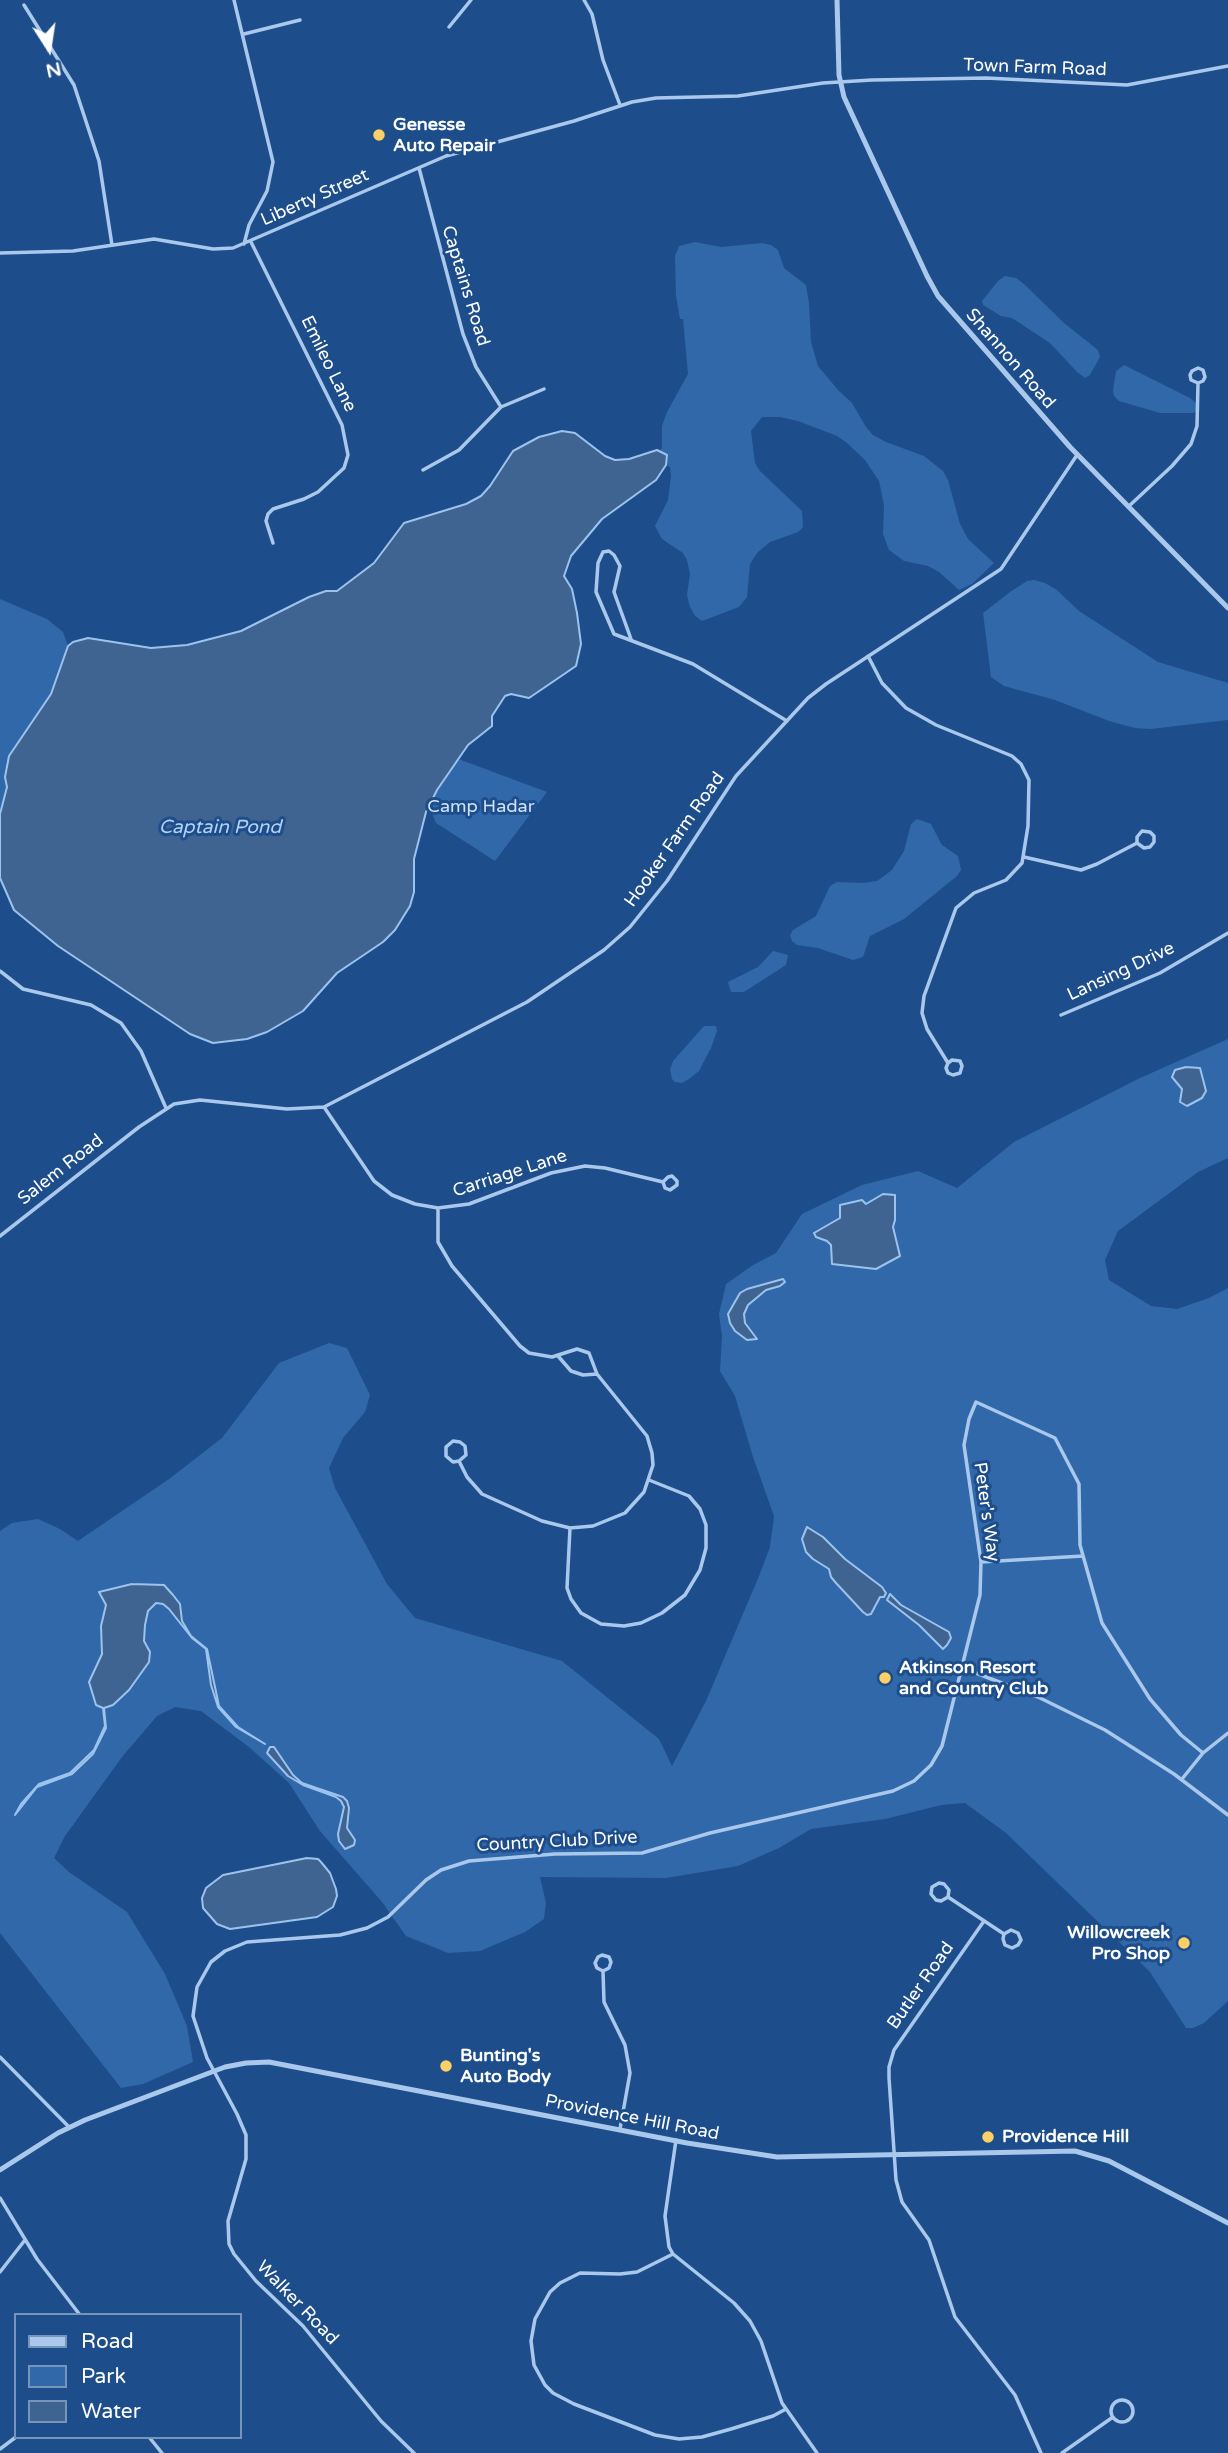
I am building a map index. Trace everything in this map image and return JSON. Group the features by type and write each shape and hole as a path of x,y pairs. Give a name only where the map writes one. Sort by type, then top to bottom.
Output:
{"street":[{"path":"234,0 273,162 267,191 249,225 244,244"},
{"path":"449,27 471,0"},
{"path":"584,0 592,14 603,60 620,106"},
{"name":"Shannon Road","path":"837,0 840,82 850,113 938,296 1077,455 1228,608"},
{"path":"24,5 74,85 99,161 112,245"},
{"path":"243,34 300,20"},
{"name":"Town Farm Road","path":"840,82 975,78 1127,85 1228,66"},
{"name":"Liberty Street","path":"0,253 68,251 154,239 220,249 251,242 468,149 620,106 656,98 737,96 840,82"},
{"name":"Captains Road","path":"419,168 463,334 476,367 500,407"},
{"name":"Emileo Lane","path":"251,242 342,425 348,455 344,468 318,492 273,509 268,514 266,521 273,543"},
{"path":"1198,368 1203,370 1205,377 1203,382 1198,383 1191,380 1190,375 1198,368"},
{"path":"1128,507 1172,466 1191,444 1197,426 1198,383"},
{"path":"423,470 459,450 500,407 544,389"},
{"name":"Hooker Farm Road","path":"138,1127 166,1108 182,1102 200,1100 287,1109 324,1107 527,1002 613,943 630,927 667,881 729,785 787,721 813,694 1001,569 1077,455"},
{"path":"631,639 614,592 620,566 618,559 609,551 603,552 598,563 595,586 597,598 608,617 610,630 618,636 694,664 787,721"},
{"path":"868,656 882,683 906,708 936,725 1006,752 1021,764 1027,774 1030,791 1024,857 1019,868 1006,880 974,893 956,908 922,1007 927,1030 948,1063 946,1068 950,1074 960,1073 960,1062 952,1060 948,1063"},
{"path":"1142,831 1148,831 1154,836 1150,847 1144,848 1137,843 1137,837 1142,831"},
{"path":"1024,857 1080,870 1137,843"},
{"name":"Lansing Drive","path":"1061,1015 1160,973 1228,933"},
{"path":"0,971 23,989 80,1001 112,1016 136,1041 166,1108"},
{"name":"Carriage Lane","path":"324,1107 367,1172 383,1189 403,1200 438,1208 469,1203 574,1167 597,1167 663,1182"},
{"name":"Salem Road","path":"0,1236 138,1127"},
{"path":"672,1176 677,1185 673,1190 667,1190 663,1182 672,1176"},
{"path":"438,1208 438,1242 452,1266 524,1350 541,1357 558,1356 577,1349 586,1350 592,1357 597,1374 647,1436 653,1459 649,1480 641,1497 625,1513 593,1526 570,1528 542,1521 488,1498 471,1482 459,1461"},
{"path":"558,1356 571,1371 583,1375 597,1374"},
{"name":"Peter's Way","path":"963,1668 978,1607 981,1562 964,1458 965,1432 976,1402 1055,1438 1079,1484 1083,1556"},
{"path":"453,1441 462,1443 466,1448 465,1457 459,1461 453,1462 446,1456 446,1447 453,1441"},
{"path":"570,1528 567,1588 580,1613 595,1623 612,1626 641,1623 662,1614 685,1595 700,1570 706,1548 706,1525 700,1509 689,1496 649,1480"},
{"path":"981,1562 1083,1556 1098,1615 1105,1630 1150,1699 1181,1735 1203,1753"},
{"path":"963,1668 1038,1697 1125,1742 1182,1779 1228,1815"},
{"name":"Country Club Drive","path":"213,2071 194,2022 194,1999 199,1982 208,1967 230,1948 252,1941 357,1932 388,1917 426,1880 441,1870 469,1861 555,1854 642,1853 710,1833 893,1791 918,1778 939,1752 963,1668"},
{"path":"1182,1779 1203,1753 1228,1732"},
{"path":"944,1884 949,1890 947,1898 941,1901 934,1899 932,1887 944,1884"},
{"path":"947,1898 1004,1934"},
{"name":"Butler Road","path":"984,1921 894,2050 889,2067 894,2156 898,2192 908,2212 929,2240 955,2317 1015,2395 1041,2453"},
{"path":"1011,1930 1018,1933 1021,1938 1018,1945 1012,1948 1005,1945 1004,1934 1011,1930"},
{"path":"603,1955 609,1957 611,1962 609,1968 603,1971 597,1968 595,1963 598,1957 603,1955"},
{"path":"603,1971 604,2002 625,2045 629,2066 630,2081 620,2129"},
{"path":"0,2057 69,2127"},
{"name":"Providence Hill Road","path":"0,2170 69,2127 213,2071 246,2063 287,2065 778,2157 1052,2150 1086,2153 1130,2172 1228,2223"},
{"name":"Walker Road","path":"213,2071 246,2135 246,2159 228,2221 234,2254 256,2281 303,2326 381,2421 414,2453"},
{"path":"677,2140 665,2216 667,2239 673,2254 734,2303 750,2321 761,2341 786,2409 817,2453"},
{"path":"0,2198 25,2240 79,2313"},
{"path":"0,2272 25,2240"},
{"path":"673,2254 637,2272 580,2273 555,2287 540,2307 531,2342 534,2364 545,2385 553,2393 574,2404 656,2435 679,2439 702,2437 731,2429 773,2416 786,2409"},
{"path":"1124,2400 1131,2404 1133,2413 1128,2420 1119,2421 1113,2417 1112,2408 1115,2402 1124,2400"},
{"path":"1062,2453 1113,2417"},
{"path":"151,2439 162,2453"}],"green space":[{"path":"695,242 721,247 762,243 778,250 784,268 806,285 811,342 818,366 852,403 873,435 924,456 943,471 960,524 968,539 994,563 972,584 959,590 939,572 928,566 904,561 889,550 883,534 884,505 879,481 865,460 847,443 837,436 798,421 762,417 751,431 755,463 802,511 803,527 798,532 770,542 758,552 750,564 747,597 739,607 702,621 695,616 687,595 690,574 687,560 683,553 662,539 655,526 668,500 671,476 670,467 666,465 668,458 660,451 662,426 688,374 683,319 680,319 676,296 675,256 679,246"},
{"path":"1005,276 1016,278 1024,284 1064,323 1098,350 1100,357 1090,375 1085,378 1050,343 1012,318 1001,316 983,305 982,301"},
{"path":"1124,365 1190,398 1197,404 1198,410 1193,413 1160,413 1119,401 1113,390 1116,371"},
{"path":"1034,580 1057,590 1079,611 1158,662 1228,683 1228,720 1150,729 1135,728 1055,700 1004,686 991,677 983,613 1027,581"},
{"path":"0,599 47,619 63,632 68,646 51,694 9,756 5,777 7,787 0,814"},
{"name":"Camp Hadar","path":"453,757 547,792 495,861 436,823 426,800"},
{"path":"917,819 931,824 942,845 958,856 961,870 957,876 904,919 870,936 863,957 853,960 818,948 797,945 792,941 790,935 793,930 816,916 830,886 837,882 877,881 892,870 904,851 911,824"},
{"path":"773,951 788,955 786,965 744,992 731,992 728,982 758,967"},
{"path":"704,1026 716,1026 711,1048 699,1071 682,1083 675,1082 670,1070 673,1061"},
{"path":"1228,1039 1228,1158 1198,1172 1118,1231 1105,1260 1109,1280 1151,1306 1177,1309 1228,1288 1228,2001 1204,2023 1186,2028 1150,1972 1006,1833 965,1803 941,1805 885,1819 811,1829 779,1848 738,1866 666,1878 540,1877 546,1903 544,1919 525,1932 480,1951 448,1953 406,1936 382,1902 320,1831 289,1783 249,1747 201,1711 175,1707 157,1716 122,1757 65,1836 54,1858 69,1872 127,1912 165,1974 187,2026 193,2062 143,2084 121,2088 0,1933 0,1531 12,1523 38,1519 78,1541 169,1479 222,1438 279,1363 329,1343 347,1348 370,1395 365,1412 343,1438 329,1468 335,1488 387,1584 415,1618 562,1661 659,1739 672,1766 706,1701 759,1576 770,1547 774,1516 735,1396 720,1371 722,1336 719,1314 726,1284 776,1253 802,1214 862,1185 918,1171 957,1188 1014,1142 1140,1078"}],"water":[{"name":"Captain Pond","path":"562,431 575,433 605,456 615,460 629,459 657,450 667,455 666,465 656,480 602,519 571,556 564,576 572,589 577,613 581,644 576,666 529,698 511,694 505,696 492,716 492,726 468,745 437,790 426,812 414,859 414,892 410,906 395,930 383,942 337,973 303,1011 267,1032 247,1039 213,1043 190,1034 58,946 14,910 0,878 0,814 7,787 5,777 9,756 51,694 68,646 88,638 151,648 187,645 241,631 309,597 326,591 337,591 374,563 404,523 466,504 481,496 513,451 539,437"},
{"path":"1186,1067 1200,1068 1206,1091 1202,1098 1187,1106 1180,1102 1182,1089 1172,1077 1175,1070"},
{"path":"883,1194 895,1195 893,1227 900,1256 876,1269 832,1264 831,1245 816,1237 814,1233 840,1218 840,1205 862,1200 866,1204"},
{"path":"783,1279 785,1282 780,1286 766,1290 748,1305 744,1314 745,1323 757,1339 747,1340 735,1331 728,1314 740,1293"},
{"path":"807,1527 823,1537 845,1559 882,1587 886,1593 884,1597 880,1597 871,1614 863,1612 831,1577 829,1569 806,1552 802,1539"},
{"path":"132,1584 164,1585 173,1595 180,1604 182,1621 191,1636 207,1649 219,1706 238,1727 265,1744 236,1727 218,1707 211,1685 206,1649 192,1638 169,1609 156,1603 148,1611 145,1625 144,1641 150,1652 149,1662 129,1690 113,1705 104,1708 106,1728 93,1754 72,1774 37,1787 15,1815 39,1784 70,1773 94,1750 105,1726 103,1708 96,1705 89,1682 102,1654 101,1626 106,1605 99,1592"},
{"path":"890,1594 901,1605 949,1632 951,1638 947,1645 943,1649 919,1625 887,1600"},
{"path":"270,1747 274,1747 293,1775 302,1783 343,1797 347,1801 347,1828 355,1840 354,1845 345,1849 339,1841 344,1807 341,1801 303,1785 288,1776 267,1753"},
{"path":"307,1858 321,1862 330,1873 336,1889 337,1896 333,1907 317,1917 230,1929 217,1924 203,1908 202,1898 206,1888 223,1875"}],"place":[{"name":"Genesse Auto Repair","path":"379,135"},
{"name":"Atkinson Resort and Country Club","path":"885,1678"},
{"name":"Willowcreek Pro Shop","path":"1184,1943"},
{"name":"Bunting's Auto Body","path":"446,2066"},
{"name":"Providence Hill","path":"988,2137"}]}
